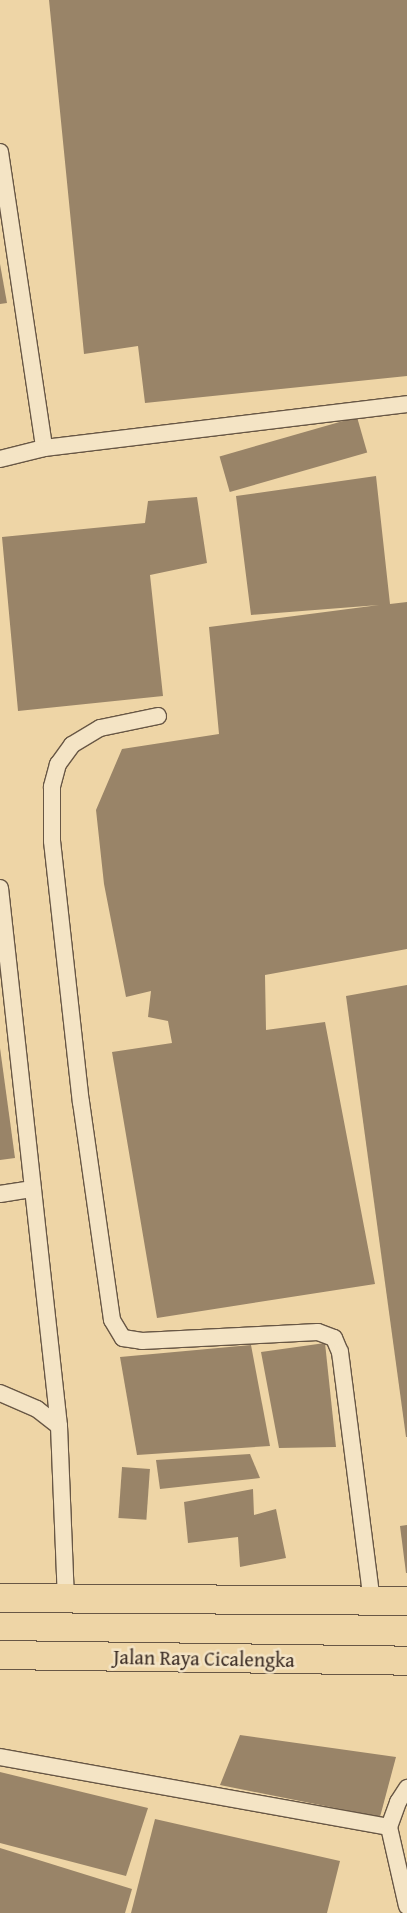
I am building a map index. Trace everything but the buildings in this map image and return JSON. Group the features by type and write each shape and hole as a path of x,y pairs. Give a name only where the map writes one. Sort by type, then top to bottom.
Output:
{"highway":[{"path":"0,1598 407,1602"},
{"name":"Jalan Raya Cicalengka","path":"0,1655 407,1661"}],"lane":[{"path":"0,152 44,448"},
{"path":"0,459 44,448 407,404"},
{"path":"158,716 100,728 72,745 58,764 52,787 52,842 112,1320 122,1338 142,1341 318,1332 334,1338 340,1352 372,1602"},
{"path":"0,888 32,1189 60,1426 66,1599"},
{"path":"0,1194 32,1189"},
{"path":"0,1393 37,1409 60,1426"},
{"path":"0,1757 389,1827"},
{"path":"407,1788 398,1802 389,1827 407,1906"}]}
